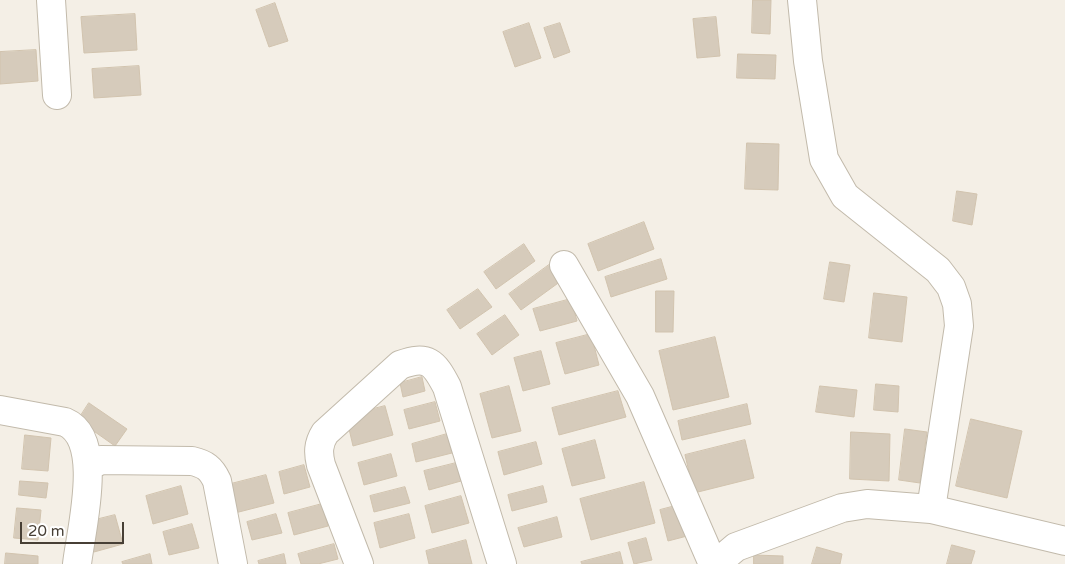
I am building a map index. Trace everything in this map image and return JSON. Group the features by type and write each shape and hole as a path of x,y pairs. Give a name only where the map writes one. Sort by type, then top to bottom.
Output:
{"street":[{"path":"51,0 57,96"},
{"path":"802,0 808,60 824,159 845,196 938,270 951,287 957,304 959,326 931,510"},
{"path":"564,265 640,396 714,564 736,547 842,508 867,504 886,504 931,510 1065,541"},
{"path":"359,564 321,465 320,441 325,434 400,365 415,360 429,361 438,370 447,387 502,564"},
{"path":"0,410 66,422 74,426 82,436 89,466 77,564"},
{"path":"89,466 102,460 192,461 205,464 213,472 217,480 233,564"}],"building":[{"path":"753,0 771,0 770,34 752,33"},
{"path":"275,3 288,41 269,47 256,10"},
{"path":"135,14 137,50 84,53 81,17"},
{"path":"716,17 720,56 697,58 693,19"},
{"path":"529,23 541,58 515,67 503,32"},
{"path":"560,23 570,52 554,58 544,28"},
{"path":"36,50 38,81 0,84 0,52"},
{"path":"738,54 776,55 775,79 737,78"},
{"path":"139,66 141,95 94,98 92,69"},
{"path":"747,143 779,144 778,190 745,189"},
{"path":"957,191 977,194 972,225 953,221"},
{"path":"644,222 654,249 598,271 588,244"},
{"path":"524,244 535,261 496,289 484,272"},
{"path":"661,259 667,279 611,297 605,277"},
{"path":"830,262 850,265 844,302 824,299"},
{"path":"549,265 561,281 521,310 509,294"},
{"path":"478,289 492,307 460,329 447,310"},
{"path":"656,291 674,291 673,332 656,332"},
{"path":"874,293 907,297 902,342 869,338"},
{"path":"571,299 577,321 540,331 533,309"},
{"path":"505,315 519,335 492,355 477,334"},
{"path":"591,334 599,365 565,374 556,343"},
{"path":"715,337 729,397 673,410 659,351"},
{"path":"541,351 550,384 523,391 514,358"},
{"path":"422,377 425,391 403,397 400,383"},
{"path":"876,384 899,386 898,412 874,410"},
{"path":"509,386 521,431 492,438 480,394"},
{"path":"820,386 857,390 854,417 816,412"},
{"path":"618,391 626,417 559,435 552,408"},
{"path":"435,402 440,421 409,429 404,410"},
{"path":"89,403 127,429 115,446 78,420"},
{"path":"747,404 751,424 682,440 678,421"},
{"path":"385,406 393,435 353,446 346,416"},
{"path":"971,419 1022,431 1007,498 956,486"},
{"path":"905,429 927,432 920,483 899,480"},
{"path":"851,432 890,434 889,481 850,479"},
{"path":"447,434 452,453 416,462 412,444"},
{"path":"25,435 51,438 48,471 22,469"},
{"path":"595,440 605,478 572,486 562,449"},
{"path":"745,440 754,478 694,493 685,455"},
{"path":"536,442 542,464 504,475 498,452"},
{"path":"391,454 397,476 364,485 358,463"},
{"path":"456,463 461,481 429,490 424,471"},
{"path":"304,465 310,487 284,494 279,472"},
{"path":"266,475 274,503 231,514 223,486"},
{"path":"20,481 48,483 46,498 19,495"},
{"path":"644,482 655,523 591,540 580,499"},
{"path":"181,486 188,514 153,524 146,496"},
{"path":"543,486 547,502 512,511 508,495"},
{"path":"405,487 410,503 374,512 370,496"},
{"path":"461,496 469,523 432,533 425,506"},
{"path":"322,504 328,526 294,535 288,513"},
{"path":"683,504 691,535 668,541 660,510"},
{"path":"17,508 41,510 38,540 14,538"},
{"path":"276,514 282,533 252,540 247,522"},
{"path":"409,514 415,538 380,548 374,523"},
{"path":"115,515 123,544 94,552 87,522"},
{"path":"557,517 562,537 524,547 518,528"},
{"path":"192,524 199,548 169,555 163,532"},
{"path":"646,538 652,560 634,564 628,543"},
{"path":"466,540 472,564 429,564 426,551"},
{"path":"334,544 338,559 318,564 301,564 298,554"},
{"path":"952,545 975,551 971,564 947,564"},
{"path":"817,547 842,554 840,564 812,564"},
{"path":"620,552 623,564 582,564 581,562"},
{"path":"6,553 38,556 38,564 5,564"},
{"path":"150,554 152,564 123,564 122,562"},
{"path":"284,554 286,564 259,564 258,561"},
{"path":"754,555 783,556 783,564 754,564"}]}
